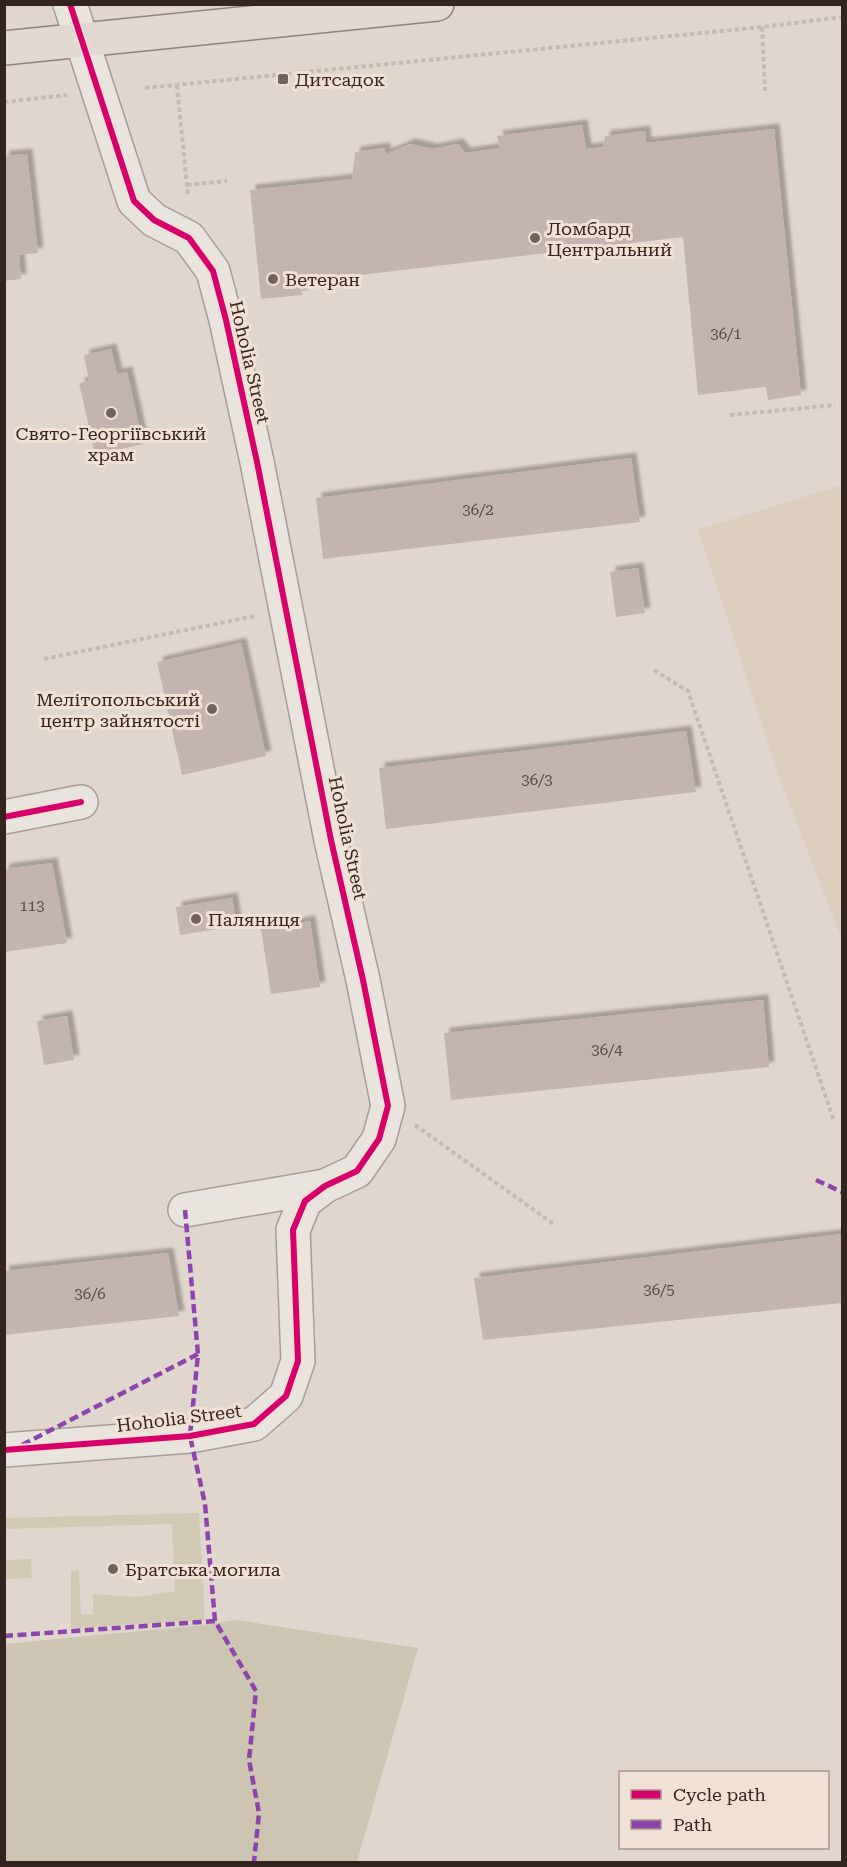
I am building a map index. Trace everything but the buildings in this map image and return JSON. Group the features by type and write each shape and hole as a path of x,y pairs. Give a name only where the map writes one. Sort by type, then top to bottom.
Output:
{"main road":[{"path":"4,48 437,4"}],"street":[{"name":"Hoholia Street","path":"4,1450 190,1436 254,1424 286,1396 298,1361 293,1230 304,1201 325,1186 357,1171 379,1138 388,1106 229,330 213,272 189,238 154,220 134,201 70,4"},
{"path":"4,817 81,802"},
{"path":"185,1210 325,1186"}],"path":[{"path":"146,88 843,17"},
{"path":"762,27 765,91"},
{"path":"177,85 188,197"},
{"path":"4,102 71,95"},
{"path":"187,185 227,181"},
{"path":"730,415 835,405"},
{"path":"44,659 287,609"},
{"path":"654,670 688,691 834,1120"},
{"path":"388,1106 555,1225"}],"shaded area":[{"path":"842,485 842,940 781,782 698,530"},
{"path":"199,1513 205,1620 71,1628 71,1571 79,1570 81,1615 93,1614 93,1594 137,1597 175,1591 172,1524 5,1529 5,1518"},
{"path":"31,1559 32,1578 5,1579 5,1560"},
{"path":"236,1620 418,1648 357,1862 5,1862 5,1644"}],"marked path":[{"path":"816,1180 842,1192"},
{"path":"185,1210 198,1354 190,1436 205,1504 215,1621 256,1691 249,1760 259,1813 254,1862"},
{"path":"22,1445 198,1354"},
{"path":"4,1636 215,1621"}],"cycle path":[{"path":"4,1450 190,1436 254,1424 286,1396 298,1361 293,1230 305,1201 325,1186 357,1171 379,1139 388,1106 363,980 331,840 257,462 213,271 189,238 154,220 134,201 70,4"},
{"path":"4,817 81,802"}],"place":[{"name":"Дитсадок","path":"283,79"},
{"name":"Ломбард Центральний","path":"535,238"},
{"name":"Ветеран","path":"273,279"},
{"name":"Свято-Георгіївський храм","path":"111,413"},
{"name":"Мелітопольський центр зайнятості","path":"212,709"},
{"name":"Паляниця","path":"196,919"},
{"name":"Братська могила","path":"113,1569"}]}
